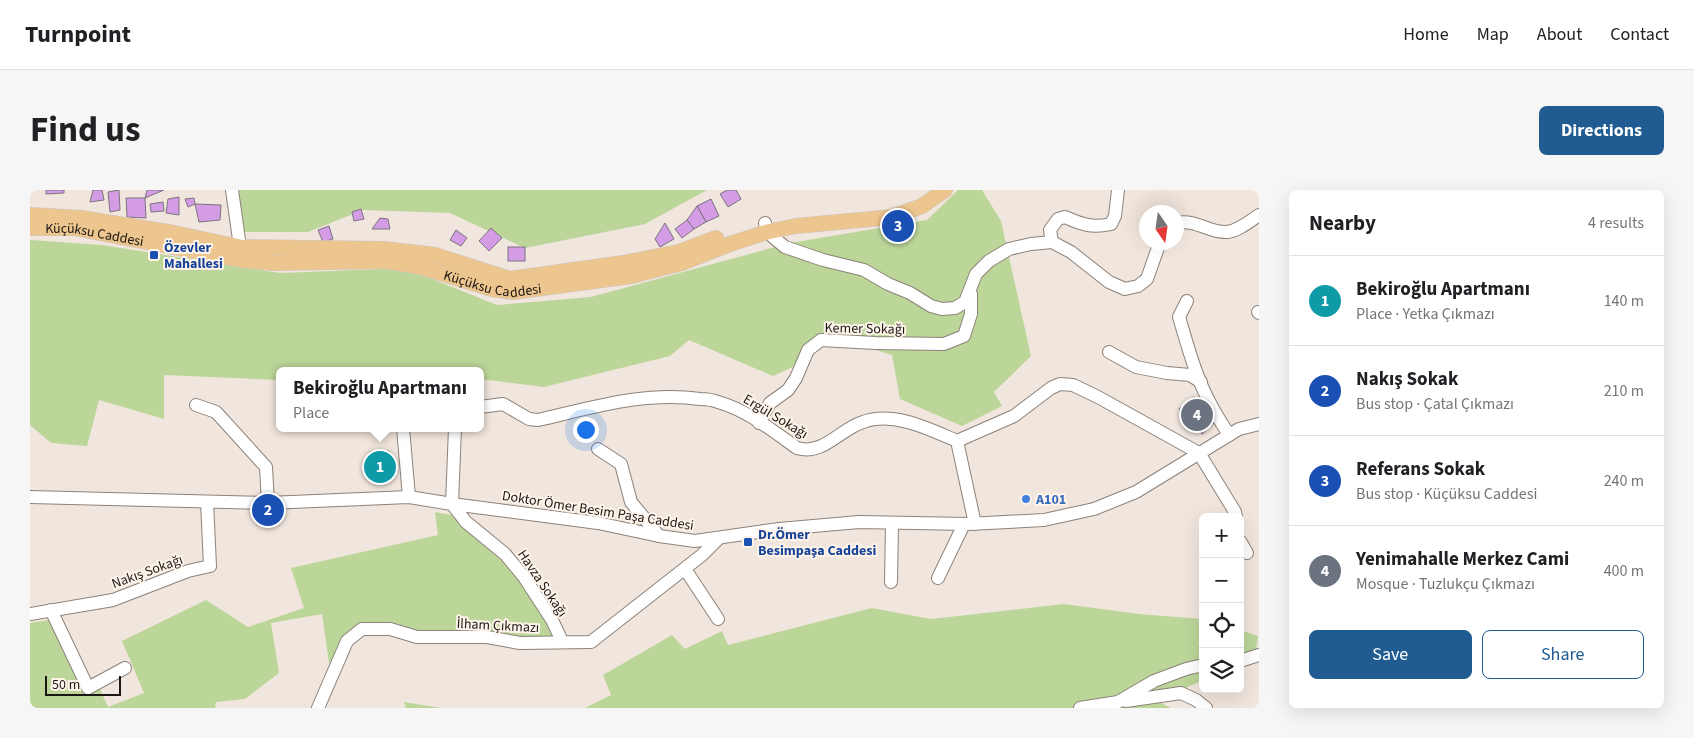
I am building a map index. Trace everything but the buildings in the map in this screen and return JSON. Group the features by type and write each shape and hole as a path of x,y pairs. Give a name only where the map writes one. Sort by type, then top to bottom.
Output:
{"main road":[{"name":"Küçüksu Caddesi","path":"30,228 74,228 241,254 384,249 434,255 510,279 623,263 679,252 726,235 766,227 797,216 885,208 916,200 928,190"},
{"name":"Küçüksu Caddesi","path":"766,227 892,217 922,206 945,190"},
{"name":"Küçüksu Caddesi","path":"30,215 81,218 174,233 241,254"}],"street":[{"path":"232,190 241,254"},
{"path":"1052,242 1050,230 1058,219 1065,217 1082,224 1097,227 1111,224 1115,216 1118,190"},
{"path":"1184,222 1191,222 1216,231 1229,232 1259,215"},
{"path":"766,227 785,247 823,260 864,270 888,284 942,310 955,308 965,302 976,274 989,261 1009,249 1030,244 1052,242 1071,252 1109,282 1125,288 1138,286 1147,279 1157,250"},
{"name":"Kemer Sokağı","path":"759,423 770,403 788,390 796,378 808,350 821,340 944,344 964,336 971,314 971,288"},
{"path":"1187,301 1179,317 1200,382 1229,435"},
{"path":"1109,352 1136,367 1190,376 1200,382"},
{"path":"938,578 969,524 957,441 1014,416 1051,388 1060,384 1073,385 1098,397 1199,453 1236,513"},
{"name":"Ergül Sokağı","path":"484,406 503,404 529,419 538,420 608,403 646,397 683,396 717,401 735,408 797,448 807,451 820,448 864,421 887,418 922,426 957,441"},
{"path":"196,405 216,412 266,467 268,504"},
{"name":"Doktor Ömer Besim Paşa Caddesi","path":"30,497 268,504 409,497 598,523 659,536 695,541 779,528 859,522 969,524 1044,520 1094,509 1136,492 1239,429 1259,424"},
{"path":"403,432 409,497"},
{"path":"452,504 454,432"},
{"path":"598,449 621,464 631,502 659,536"},
{"name":"Nakış Sokağı","path":"30,614 113,600 188,571 210,566 207,502"},
{"name":"Havza Sokağı","path":"452,504 466,522 505,554 524,577 552,620 562,641"},
{"path":"891,582 892,523"},
{"name":"İlham Çıkmazı","path":"318,708 347,641 362,629 390,629 417,638 487,637 520,643 591,642 702,556 719,538"},
{"path":"1244,548 1247,553"},
{"path":"685,569 718,619"},
{"path":"51,610 88,688 125,668"},
{"path":"1244,660 1259,655"},
{"path":"1114,705 1154,681 1199,666"},
{"path":"1080,708 1114,705 1181,692 1206,708"}],"green space":[{"path":"230,190 707,190 645,224 525,248 450,213 363,210 308,232 240,232"},
{"path":"958,190 982,190 1001,221 1031,356 994,392 1002,406 962,426 900,399 892,355 866,347 822,343 808,360 773,376 689,340 670,356 544,387 484,380 484,367 276,367 276,380 164,375 164,419 99,400 87,446 51,443 30,425 30,240 102,245 280,273 405,268 497,305 591,297 790,243 927,220"},
{"path":"435,512 451,515 506,556 563,646 383,629 350,636 332,683 322,614 271,623 279,673 245,699 216,702 215,708 30,708 30,623 49,620 84,695 99,687 108,707 144,693 122,641 206,600 248,627 304,608 291,568 438,535"},
{"path":"1064,604 1139,614 1199,619 1199,682 1157,701 1171,708 585,708 611,695 603,675 672,635 685,649 722,631 728,645 872,608 931,619"},
{"path":"1244,631 1258,636 1255,657 1244,662"},
{"path":"404,702 441,708 406,708"}],"place":[{"name":"Referans Sokak","path":"898,226"},
{"name":"Özevler Mahallesi","path":"154,255"},
{"name":"Yenimahalle Merkez Cami","path":"1197,415"},
{"name":"Bekiroğlu Apartmanı","path":"380,467"},
{"name":"A101","path":"1026,499"},
{"name":"Nakış Sokak","path":"268,510"},
{"name":"Dr.Ömer Besimpaşa Caddesi","path":"748,542"}]}
